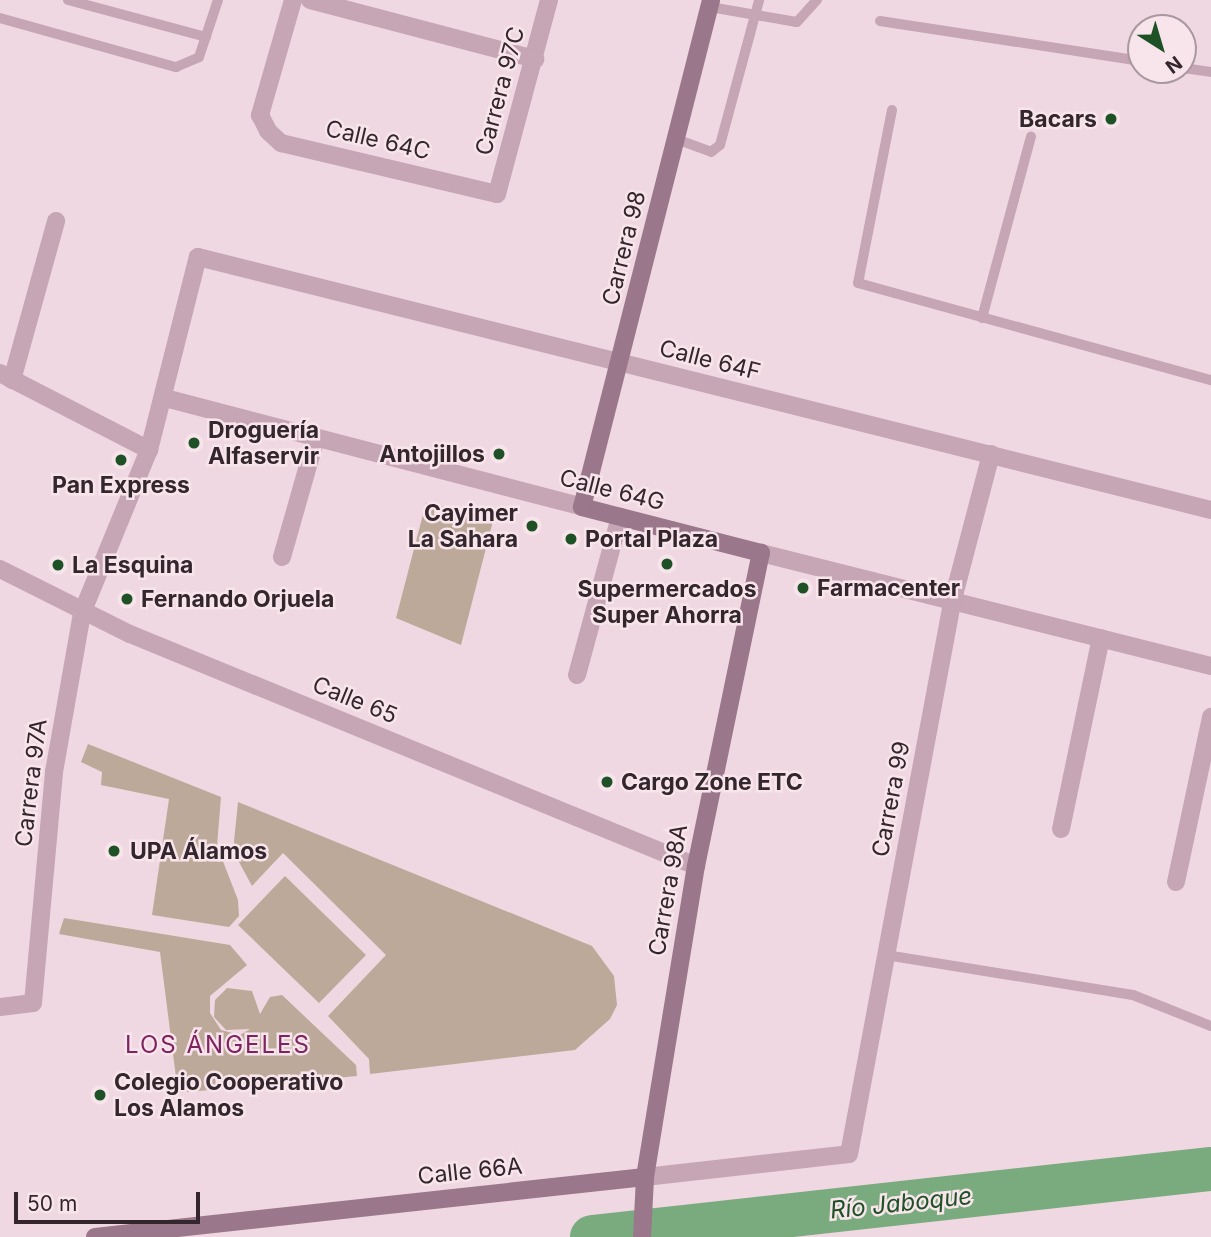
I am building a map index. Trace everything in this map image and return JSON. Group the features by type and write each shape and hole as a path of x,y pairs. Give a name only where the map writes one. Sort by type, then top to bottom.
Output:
{"street":[{"name":"Calle 64C","path":"293,0 260,115 281,143 498,194"},
{"path":"310,0 535,59"},
{"name":"Carrera 97C","path":"498,194 549,0"},
{"name":"Carrera 98","path":"582,507 621,363 710,4"},
{"path":"56,221 6,377 149,450"},
{"name":"Calle 64F","path":"198,257 1211,510"},
{"name":"Carrera 97A","path":"0,1007 33,1003 54,772 82,613 149,450 165,398 198,257"},
{"name":"Calle 64G","path":"165,398 952,603 1211,666"},
{"path":"282,557 316,438"},
{"name":"Carrera 99","path":"849,1154 952,603 990,454"},
{"path":"577,675 620,517"},
{"name":"Carrera 98A","path":"642,1237 645,1177 696,866 761,553"},
{"name":"Calle 65","path":"0,569 82,613 696,866"},
{"path":"1061,829 1101,638"},
{"path":"1176,882 1211,717"},
{"name":"Calle 66A","path":"95,1237 849,1154"}],"lane":[{"path":"68,0 206,37"},
{"path":"0,19 176,67 199,57 218,0"},
{"path":"676,139 711,152 720,145 759,0"},
{"path":"710,4 754,19 797,22 817,0"},
{"path":"880,21 1127,59"},
{"path":"892,110 858,283 1211,380"},
{"path":"982,318 1031,137"},
{"path":"886,956 1133,995 1211,1026"}],"shaded area":[{"path":"426,503 494,517 461,645 396,618"},
{"path":"88,744 221,797 217,846 238,900 239,916 229,927 152,915 169,799 101,785 102,772 81,762"},
{"path":"238,802 592,946 614,976 617,1005 610,1019 575,1050 370,1074 369,1059 328,1016 386,955 283,853 252,886 233,851"},
{"path":"285,876 366,955 319,1003 238,925"},
{"path":"64,918 230,945 247,965 210,996 210,1013 221,1030 240,1035 250,1029 226,1030 214,1017 215,1000 227,988 252,991 260,1014 270,997 282,995 356,1065 357,1076 178,1093 160,952 59,934"}],"waterway":[{"name":"Río Jaboque","path":"592,1237 1211,1169"}],"place":[{"name":"Bacars","path":"1111,119"},
{"name":"Droguería Alfaservir","path":"194,443"},
{"name":"Antojillos","path":"499,454"},
{"name":"Pan Express","path":"121,460"},
{"name":"Cayimer La Sahara","path":"532,526"},
{"name":"Portal Plaza","path":"571,539"},
{"name":"Supermercados Super Ahorra","path":"667,564"},
{"name":"La Esquina","path":"58,565"},
{"name":"Farmacenter","path":"803,588"},
{"name":"Fernando Orjuela","path":"127,599"},
{"name":"Cargo Zone ETC","path":"607,782"},
{"name":"UPA Álamos","path":"114,851"},
{"name":"Colegio Cooperativo Los Alamos","path":"100,1095"}],"district":[{"name":"LOS ÁNGELES","path":"218,1045"}]}
